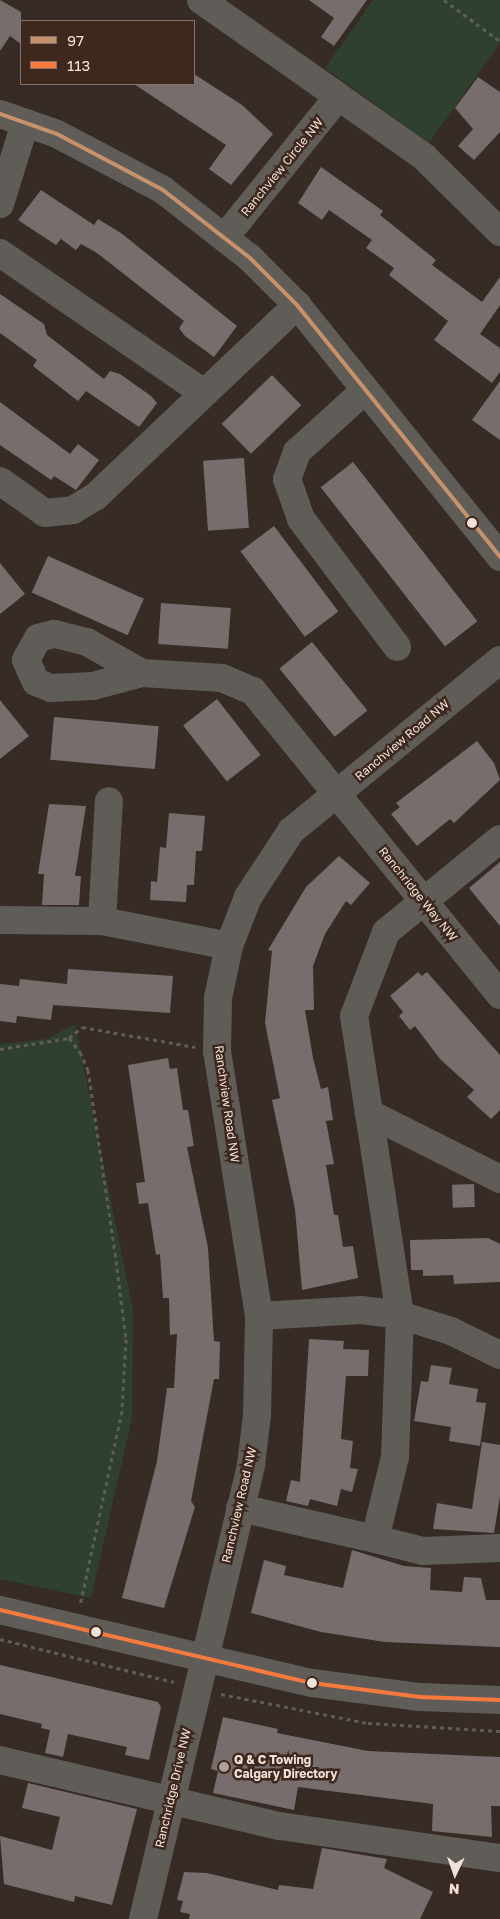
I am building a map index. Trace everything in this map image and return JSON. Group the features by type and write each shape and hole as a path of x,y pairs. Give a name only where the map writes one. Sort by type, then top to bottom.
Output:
{"street":[{"path":"201,0 424,157 500,232"},
{"name":"Ranchview Circle NW","path":"225,237 338,97"},
{"path":"0,204 13,118 163,190 225,237 297,305 364,391 500,556"},
{"path":"0,253 204,393"},
{"path":"0,480 45,513 73,510 95,497 297,305"},
{"path":"364,391 296,452 287,479 301,519 397,647"},
{"name":"Ranchview Road NW","path":"203,1658 240,1508 257,1415 259,1316 218,1052 218,998 229,946 248,897 275,852 291,831 500,660"},
{"name":"Ranchridge Way NW","path":"142,673 239,682 253,690 500,995"},
{"path":"102,922 109,801"},
{"path":"375,1539 395,1457 400,1315 354,1016 386,932 500,839"},
{"path":"0,920 102,922 229,946"},
{"path":"368,1112 500,1179"},
{"path":"259,1316 361,1310 400,1315 451,1331 500,1355"},
{"path":"240,1508 423,1551 500,1548"},
{"path":"0,1610 312,1683 420,1697 500,1700"},
{"name":"Ranchridge Drive NW","path":"143,1919 203,1658"},
{"path":"0,1760 280,1826 500,1858"}],"path":[{"path":"444,0 500,41"},
{"path":"0,1050 69,1038 82,1027 200,1048"},
{"path":"69,1038 88,1070 126,1339 122,1411 74,1627"}],"green space":[{"path":"373,0 500,0 500,43 429,143 325,68"},
{"path":"75,1024 133,1310 132,1418 91,1598 0,1579 0,1044 47,1039"}],"building":[{"path":"0,0 21,12 21,20 20,43 10,36 0,51"},
{"path":"309,0 367,0 334,46 321,37 334,18"},
{"path":"195,75 242,105 273,134 231,185 209,169 226,145 136,85 195,85"},
{"path":"478,77 500,92 500,132 474,160 458,146 473,129 455,108"},
{"path":"321,167 383,211 380,215 436,260 432,265 482,302 500,277 500,305 480,334 500,348 500,372 492,383 434,340 448,321 389,275 394,268 366,248 372,240 329,210 322,220 298,203"},
{"path":"41,190 94,225 98,219 121,233 237,326 214,357 185,336 179,328 184,321 97,253 81,244 76,250 61,239 56,245 18,220"},
{"path":"0,294 44,324 47,335 104,379 110,371 120,374 151,396 157,403 139,427 86,391 78,401 33,366 37,360 0,333"},
{"path":"272,375 301,405 251,454 222,424"},
{"path":"500,381 500,440 472,420"},
{"path":"0,402 70,454 78,444 99,460 76,490 54,476 51,480 0,445"},
{"path":"244,458 249,528 208,531 203,461"},
{"path":"353,462 477,621 445,646 321,487"},
{"path":"274,526 338,611 305,637 240,551"},
{"path":"48,556 144,599 128,635 32,593"},
{"path":"0,563 25,594 0,614"},
{"path":"161,603 231,608 228,649 158,644"},
{"path":"312,642 367,710 335,737 279,668"},
{"path":"217,699 261,755 227,781 183,725"},
{"path":"0,700 29,736 0,759"},
{"path":"54,717 159,726 155,769 50,760"},
{"path":"477,741 494,763 500,780 454,823 450,819 417,846 391,814 400,807 396,803"},
{"path":"49,804 86,806 75,876 81,876 79,905 42,905 44,874 38,874"},
{"path":"169,813 205,816 202,851 196,851 194,885 187,885 186,902 150,900 151,881 157,882 160,847 166,848"},
{"path":"339,856 370,883 351,905 346,901 325,934 313,966 314,1010 305,1010 313,1058 321,1089 328,1087 333,1120 326,1121 334,1164 326,1165 334,1215 338,1215 343,1247 353,1246 358,1278 302,1290 295,1209 272,1100 280,1098 265,1023 272,951 268,950 306,887"},
{"path":"500,862 500,926 469,888"},
{"path":"68,969 173,976 170,1013 53,1005 51,1020 17,1016 16,1023 0,1021 0,984 19,986 20,979 67,984"},
{"path":"418,972 422,976 427,972 500,1055 500,1110 491,1119 467,1097 474,1090 440,1059 415,1026 410,1030 399,1016 403,1012 390,996"},
{"path":"168,1058 170,1069 177,1068 183,1110 188,1110 194,1146 187,1147 208,1248 214,1341 220,1342 219,1379 214,1379 191,1501 195,1507 164,1608 122,1598 157,1461 167,1388 174,1388 177,1334 170,1335 169,1298 163,1298 160,1254 156,1255 148,1203 139,1204 136,1183 145,1182 128,1065"},
{"path":"474,1184 475,1207 453,1208 452,1185"},
{"path":"488,1238 500,1244 500,1282 454,1284 453,1275 423,1276 423,1270 411,1270 410,1240"},
{"path":"309,1339 344,1341 343,1349 369,1350 368,1376 346,1376 341,1439 353,1441 350,1468 358,1469 352,1492 341,1489 337,1506 310,1499 308,1506 286,1501 291,1480 300,1482"},
{"path":"431,1365 452,1368 449,1384 478,1389 476,1402 486,1403 480,1446 449,1441 451,1427 414,1421 421,1381 428,1382"},
{"path":"482,1442 500,1445 500,1496 494,1533 433,1529 437,1503 472,1509"},
{"path":"352,1550 404,1566 431,1568 430,1590 462,1592 464,1577 481,1578 486,1600 500,1600 500,1647 385,1642 321,1632 251,1613 264,1560 286,1566 284,1575 343,1588"},
{"path":"0,1665 158,1702 161,1707 149,1760 125,1755 127,1747 68,1734 63,1757 45,1753 50,1730 41,1728 42,1724 0,1714"},
{"path":"223,1717 278,1729 277,1733 368,1751 500,1757 500,1806 491,1806 492,1837 432,1831 433,1804 298,1787 294,1810 213,1793 218,1771 211,1769"},
{"path":"28,1783 137,1809 112,1905 75,1896 74,1902 4,1884 0,1836 52,1850 60,1817 22,1808"},
{"path":"322,1848 387,1859 384,1868 433,1892 420,1919 189,1919 190,1914 180,1912 183,1901 177,1900 184,1872 207,1873 278,1890 279,1885 313,1889"}],"transit line":[{"name":"97","path":"0,114 57,134 163,190 250,258 297,305 500,557"},
{"name":"113","path":"0,1610 312,1683 420,1697 500,1700"}],"place":[{"name":"Q & C Towing Calgary Directory","path":"224,1767"}]}
